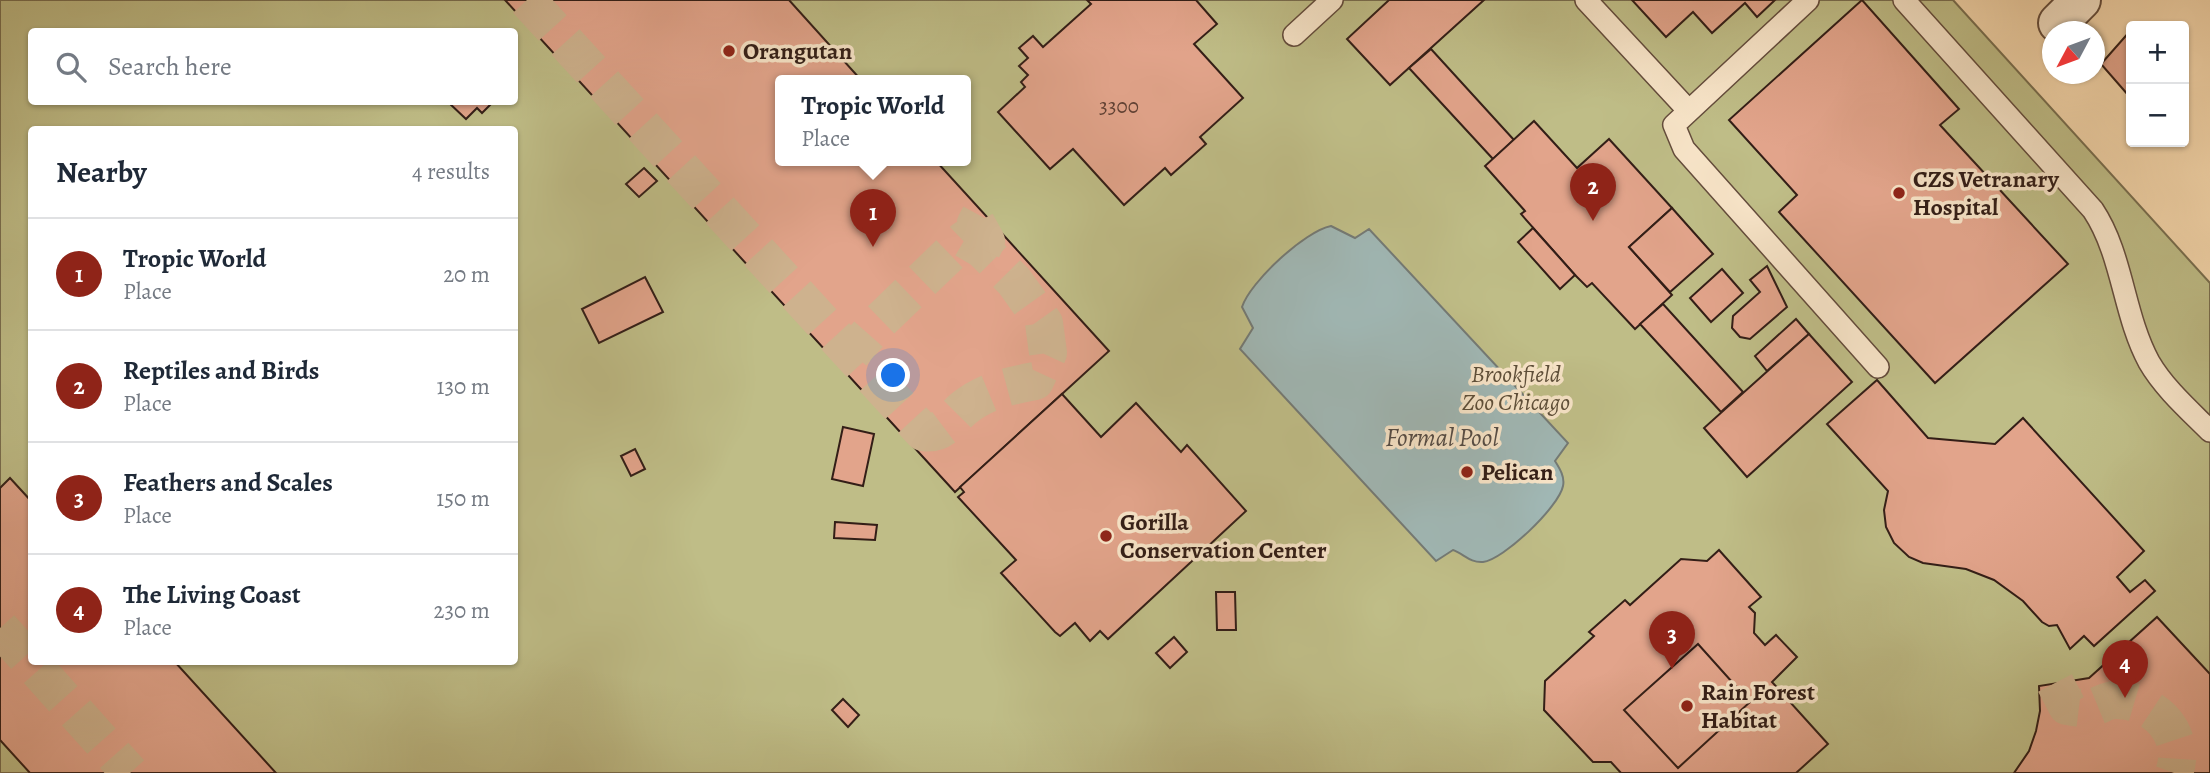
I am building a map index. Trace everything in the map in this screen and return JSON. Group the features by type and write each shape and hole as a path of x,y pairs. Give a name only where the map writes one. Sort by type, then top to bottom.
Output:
{"lane":[{"path":"1294,35 1332,0"},
{"path":"1586,0 1688,110"},
{"path":"1808,0 1674,125 1684,149 1878,366"},
{"path":"1904,0 2093,209 2112,246 2137,336 2150,363 2164,383 2210,431"}],"green space":[{"name":"Brookfield Zoo Chicago","path":"0,0 1953,0 2210,283 2210,773 0,773"}],"water":[{"name":"Formal Pool","path":"1331,226 1355,238 1369,229 1568,443 1555,461 1563,479 1563,486 1552,506 1516,543 1492,559 1474,561 1453,550 1436,561 1240,349 1253,328 1242,307 1256,284 1294,247 1307,237"}],"building":[{"path":"505,0 789,0 857,75 775,75 775,166 941,166 1109,351 955,492"},
{"path":"1087,0 1196,0 1217,24 1194,44 1243,98 1200,137 1206,144 1171,175 1165,168 1124,205 1073,149 1050,169 998,112 1025,87 1021,82 1028,75 1019,66 1028,58 1019,48 1033,36 1043,47 1091,4"},
{"path":"1389,0 1484,0 1390,85 1347,39"},
{"path":"1632,0 1775,0 1757,17 1745,3 1712,33 1693,12 1666,37"},
{"name":"CZS Vetranary Hospital","path":"1862,0 1959,109 1940,125 2068,264 1935,383 1779,212 1797,195 1729,120"},
{"path":"2126,36 2126,93 2105,69 2105,59"},
{"path":"1431,49 1514,140 1493,159 1409,68"},
{"path":"451,105 490,105 482,113 477,108 466,119"},
{"path":"1534,121 1577,168 1609,139 1672,208 1629,247 1672,295 1635,329 1592,283 1587,287 1575,275 1521,214 1525,211 1485,166"},
{"path":"644,168 657,181 639,197 626,184"},
{"path":"1672,208 1713,254 1670,292 1629,247"},
{"path":"1533,228 1575,275 1560,289 1518,242"},
{"path":"1767,266 1787,307 1750,339 1740,337 1732,328 1733,316 1760,292 1750,280"},
{"path":"1722,269 1743,293 1711,322 1690,298"},
{"path":"645,277 663,312 599,343 582,309"},
{"path":"1663,304 1743,392 1721,412 1640,324"},
{"path":"1796,319 1809,334 1767,371 1755,356"},
{"path":"1809,334 1852,382 1747,477 1704,428"},
{"path":"1877,380 1928,438 1995,444 2023,418 2144,551 2117,577 2130,592 2145,580 2155,591 2094,646 2084,636 2070,649 2057,625 2049,626 2042,622 2023,601 1994,580 1966,569 1923,563 1909,557 1894,543 1886,527 1884,510 1888,491 1827,424"},
{"name":"Gorilla Conservation Center","path":"1062,394 1101,437 1136,403 1181,452 1187,445 1246,511 1108,639 1100,631 1090,641 1075,623 1060,636 1055,632 1001,573 1016,560 958,497 964,492 960,487"},
{"path":"843,427 874,434 863,486 832,479"},
{"path":"635,449 645,469 631,476 621,456"},
{"path":"10,478 28,498 28,665 178,665 276,773 30,773 0,740 0,488"},
{"path":"835,522 877,525 875,540 834,538"},
{"path":"1719,550 1761,597 1749,607 1755,613 1754,633 1765,645 1776,635 1797,657 1772,682 1828,744 1796,773 1621,773 1611,762 1593,762 1544,710 1545,681 1594,636 1589,632 1625,600 1630,605 1681,559 1707,561"},
{"path":"1216,592 1235,592 1236,630 1217,630"},
{"path":"2157,617 2210,674 2210,773 2014,773 2029,751 2036,731 2040,711 2039,686 2089,678"},
{"path":"1174,637 1187,652 1170,668 1156,653"},
{"name":"Rain Forest Habitat","path":"1698,644 1750,702 1678,768 1624,710"},
{"path":"843,699 859,715 848,727 832,710"}],"tunnel":[{"path":"527,0 923,432 930,433 941,429 964,408 989,393 1035,381 1048,353 1044,323 1014,281 982,249 965,239 881,320 852,353"},
{"path":"982,212 976,223 986,241 982,249"},
{"path":"0,628 28,659"},
{"path":"33,665 130,773"},
{"path":"2055,683 2067,706 2089,708 2108,701 2129,701 2154,713 2172,733 2177,759 2174,773"}],"place":[{"name":"Orangutan","path":"729,51"},
{"name":"CZS Vetranary Hospital","path":"1899,193"},
{"name":"Reptiles and Birds","path":"1593,221"},
{"name":"Tropic World","path":"873,247"},
{"name":"Pelican","path":"1467,472"},
{"name":"Gorilla Conservation Center","path":"1106,536"},
{"name":"Feathers and Scales","path":"1672,669"},
{"name":"The Living Coast","path":"2125,698"},
{"name":"Rain Forest Habitat","path":"1687,706"}]}
